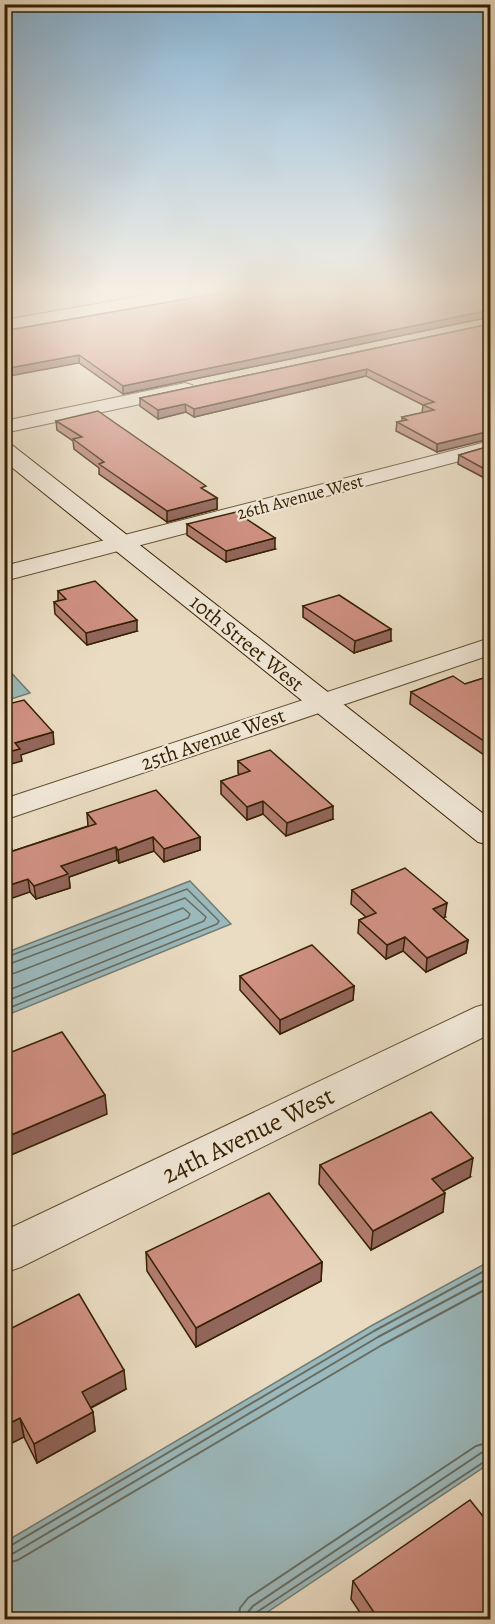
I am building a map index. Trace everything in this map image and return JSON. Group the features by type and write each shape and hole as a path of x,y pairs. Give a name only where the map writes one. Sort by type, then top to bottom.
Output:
{"street":[{"path":"4,427 201,385"},
{"name":"26th Avenue West","path":"4,574 490,447"},
{"name":"10th Street West","path":"4,450 490,836"},
{"name":"25th Avenue West","path":"4,810 490,646"},
{"name":"24th Avenue West","path":"4,1253 490,1017"}],"water":[{"path":"5,666 30,693 5,701"},
{"path":"190,881 231,924 5,1016 5,953"},
{"path":"490,1261 490,1463 257,1619 5,1619 5,1542 371,1326"}],"building":[{"path":"97,368 211,368 123,386"},
{"path":"283,368 490,368 490,431 437,444 397,422 407,420 402,417 434,410 423,405 434,402 367,369 194,409 185,404 158,410 140,398"},
{"path":"98,411 206,486 201,488 217,498 167,511 99,464 104,462 73,439 82,437 56,421"},
{"path":"490,446 490,472 459,455"},
{"path":"236,512 275,538 226,551 187,524"},
{"path":"95,581 137,620 86,633 54,602 66,599 58,591"},
{"path":"339,595 391,629 355,641 303,606"},
{"path":"453,676 465,684 490,676 490,745 411,692"},
{"path":"24,700 53,732 15,743 20,749 4,753 4,705"},
{"path":"270,750 333,806 287,823 263,801 247,807 221,781 250,771 238,761"},
{"path":"156,790 200,837 164,849 153,837 118,850 116,847 61,866 68,874 34,886 28,879 4,887 4,843 7,842 13,851 96,824 87,813"},
{"path":"405,868 447,903 433,909 468,940 427,958 405,937 387,945 359,920 376,913 352,890"},
{"path":"312,945 354,986 280,1020 240,976"},
{"path":"62,1032 105,1095 4,1138 4,1055"},
{"path":"431,1112 473,1158 432,1179 445,1193 373,1231 320,1165"},
{"path":"269,1193 322,1262 196,1328 146,1252"},
{"path":"79,1294 124,1370 82,1392 93,1412 34,1444 20,1418 4,1426 4,1332"},
{"path":"470,1500 490,1525 490,1620 379,1620 353,1581"}]}
